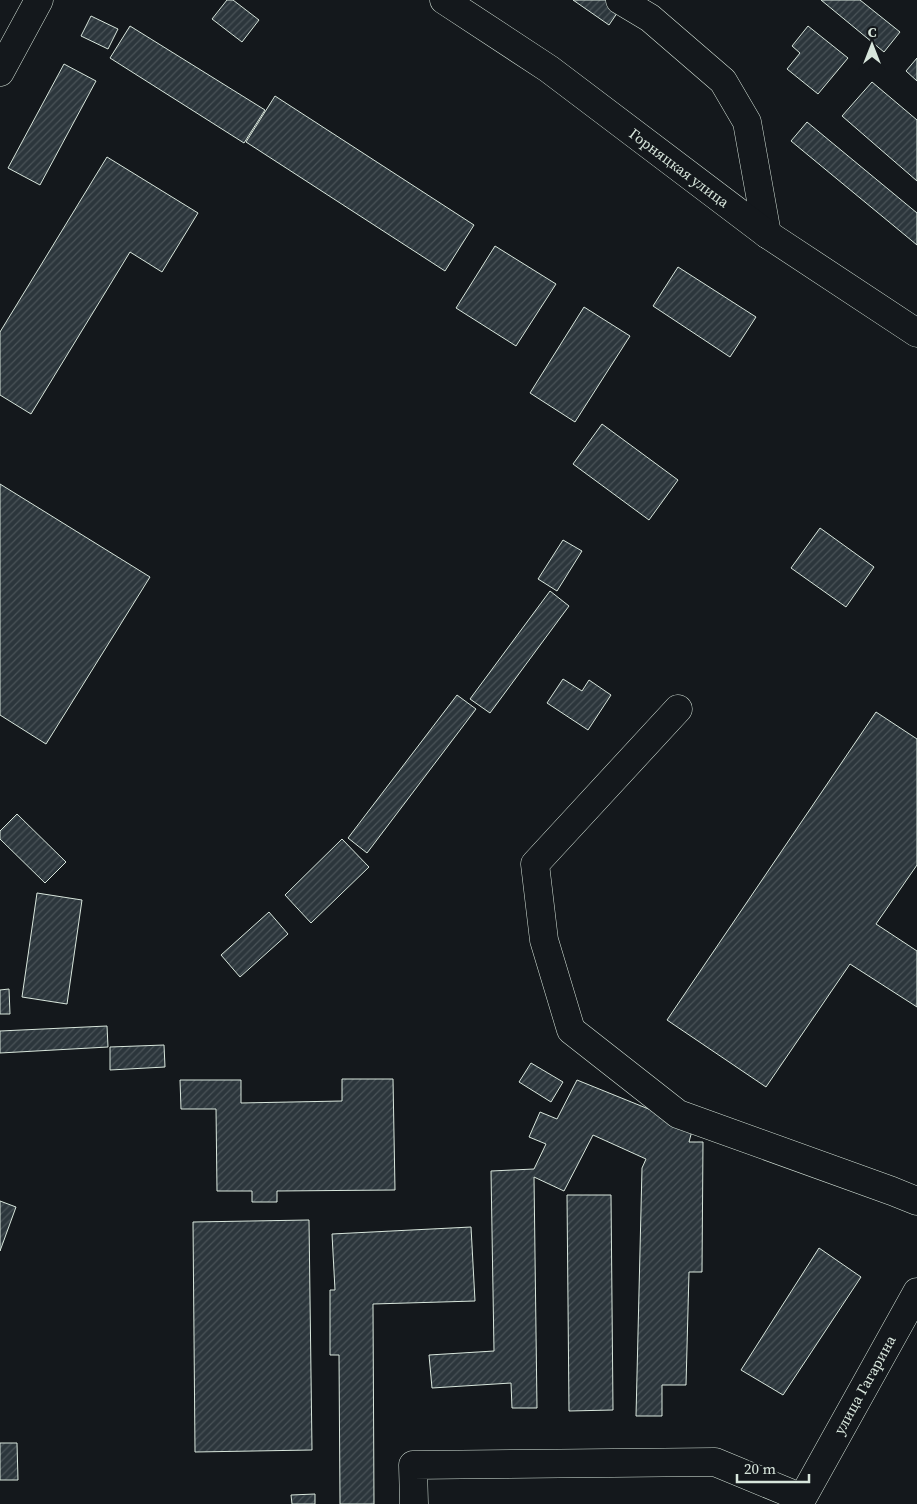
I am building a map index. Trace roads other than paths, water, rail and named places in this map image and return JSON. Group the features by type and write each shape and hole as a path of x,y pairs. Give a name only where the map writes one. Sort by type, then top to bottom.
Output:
{"main road":[{"path":"0,72 40,0"},
{"name":"Горняцкая улица","path":"444,0 549,69 767,234 917,333"},
{"path":"620,0 650,18 723,81 748,122 767,234"},
{"path":"678,709 535,864 544,940 571,1030 678,1114 917,1201"},
{"name":"улица Гагарина","path":"801,1501 917,1292"},
{"path":"414,1504 414,1465 715,1462 801,1501"}]}
